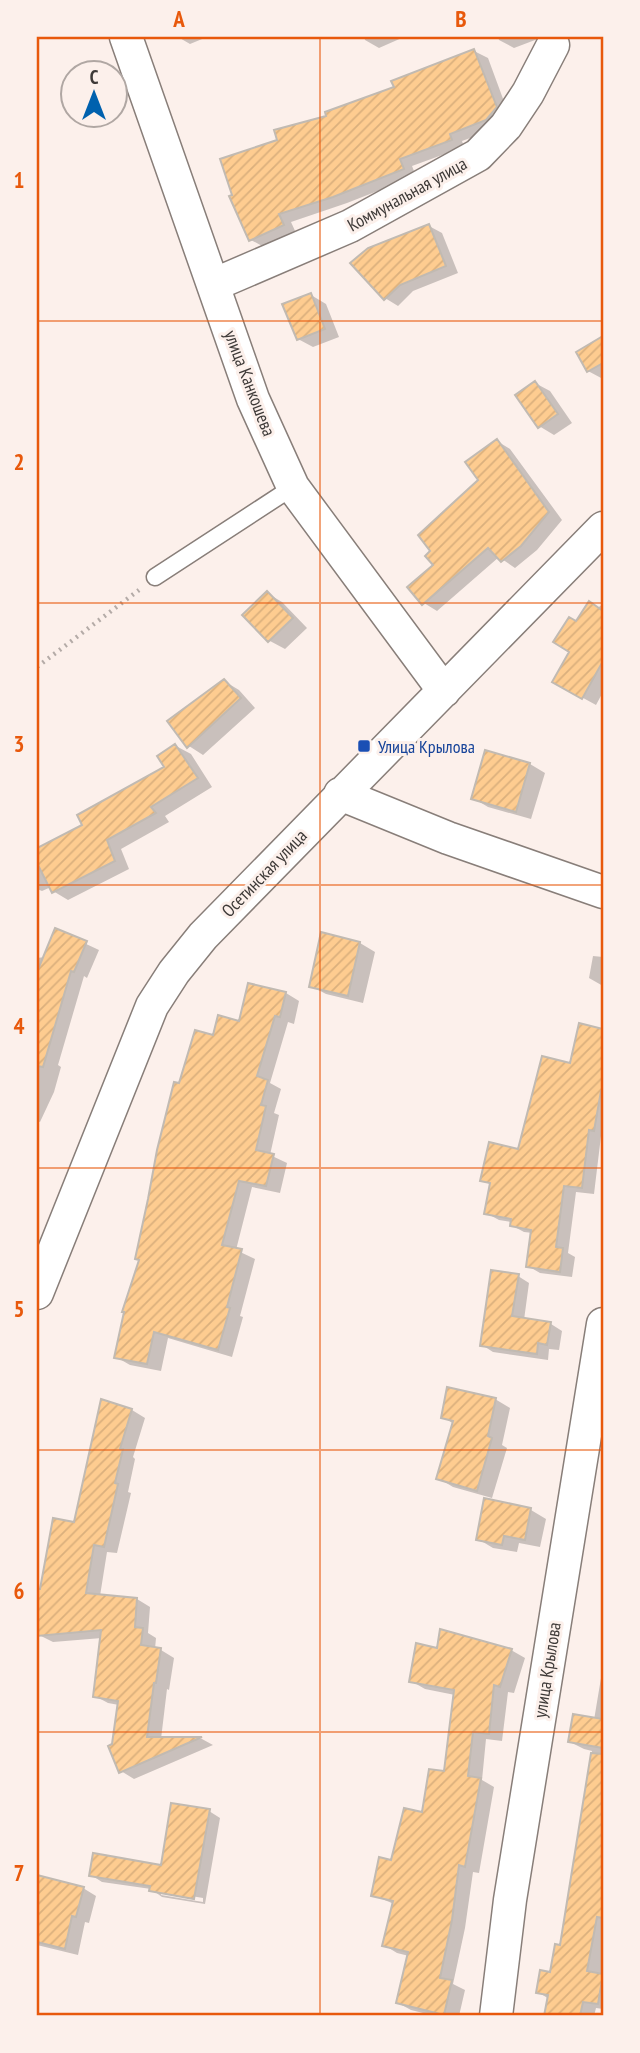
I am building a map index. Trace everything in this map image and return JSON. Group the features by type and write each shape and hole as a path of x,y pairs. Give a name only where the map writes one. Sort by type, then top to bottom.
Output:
{"street":[{"name":"улица Канкошева","path":"126,37 253,399 292,487 444,691"},
{"name":"Коммунальная улица","path":"214,285 350,226 478,155 506,126 528,93 553,45"},
{"name":"Осетинская улица","path":"37,1293 152,1006 174,972 203,936 340,794 603,528"},
{"path":"340,794 448,838 603,892"},
{"name":"улица Крылова","path":"496,2016 510,1900 603,1324"}],"lane":[{"path":"155,578 292,487"}],"path":[{"path":"37,667 155,578"}],"building":[{"path":"474,49 497,107 486,120 450,134 452,140 400,159 404,169 333,197 279,214 284,225 249,241 229,196 232,195 220,159 277,140 274,130 326,116 325,112 394,87 391,81"},
{"path":"429,224 446,266 400,285 384,300 350,263 368,248"},
{"path":"311,293 325,329 297,340 282,304"},
{"path":"603,336 603,363 587,372 576,352"},
{"path":"535,381 558,414 538,428 515,395"},
{"path":"497,439 549,512 521,546 501,562 488,548 422,605 407,587 433,565 425,556 430,551 418,535 478,480 465,462"},
{"path":"267,591 293,618 268,642 242,615"},
{"path":"589,601 603,611 603,661 582,699 552,682 569,652 553,642 569,617 576,621"},
{"path":"224,679 241,698 187,748 167,721"},
{"path":"175,744 198,778 151,807 156,813 107,840 115,861 52,893 37,863 37,848 82,825 77,815 164,767 157,756"},
{"path":"485,750 530,763 516,812 471,799"},
{"path":"55,928 87,941 74,972 71,971 43,1067 37,1066 37,972"},
{"path":"321,932 360,942 348,996 309,987"},
{"path":"248,983 286,992 280,1017 275,1016 257,1076 268,1080 261,1105 266,1106 256,1150 274,1154 266,1186 239,1181 222,1245 242,1249 218,1350 154,1332 147,1364 114,1358 122,1312 139,1260 135,1259 174,1082 179,1083 195,1030 213,1035 218,1015 239,1021"},
{"path":"579,1023 603,1029 603,1091 594,1131 589,1130 582,1188 564,1186 556,1247 563,1248 560,1272 526,1267 531,1230 510,1226 511,1219 484,1214 490,1183 480,1181 489,1142 518,1149 542,1056 570,1063"},
{"path":"491,1270 519,1274 512,1316 551,1322 547,1345 538,1343 537,1354 480,1346"},
{"path":"447,1387 496,1398 488,1436 492,1438 477,1491 436,1479 453,1421 441,1418"},
{"path":"101,1399 132,1409 120,1449 123,1449 115,1483 118,1484 104,1547 94,1545 86,1593 137,1598 135,1627 143,1628 141,1645 161,1648 147,1737 202,1737 119,1773 108,1746 112,1744 118,1701 93,1697 101,1630 37,1636 37,1589 40,1589 53,1518 74,1522"},
{"path":"484,1498 531,1508 525,1540 504,1536 502,1545 476,1540"},
{"path":"440,1629 512,1649 500,1687 494,1685 489,1734 473,1732 468,1776 481,1778 465,1867 459,1865 452,1920 440,1978 452,1980 444,2015 396,2003 408,1952 382,1946 393,1901 371,1896 379,1857 391,1860 404,1808 422,1812 429,1769 444,1771 454,1690 409,1682 416,1643 437,1648"},
{"path":"573,1714 603,1719 603,1748 568,1742"},
{"path":"591,1753 603,1754 603,1918 597,1917 587,1971 603,1974 598,2004 583,2002 580,2016 544,2016 548,1995 536,1993 540,1970 550,1972 555,1944 560,1945"},
{"path":"171,1803 210,1809 194,1899 149,1891 150,1886 89,1876 93,1853 161,1865"},
{"path":"37,1875 84,1887 76,1917 72,1916 65,1949 37,1942"}],"place":[{"name":"Улица Крылова","path":"364,746"}]}
